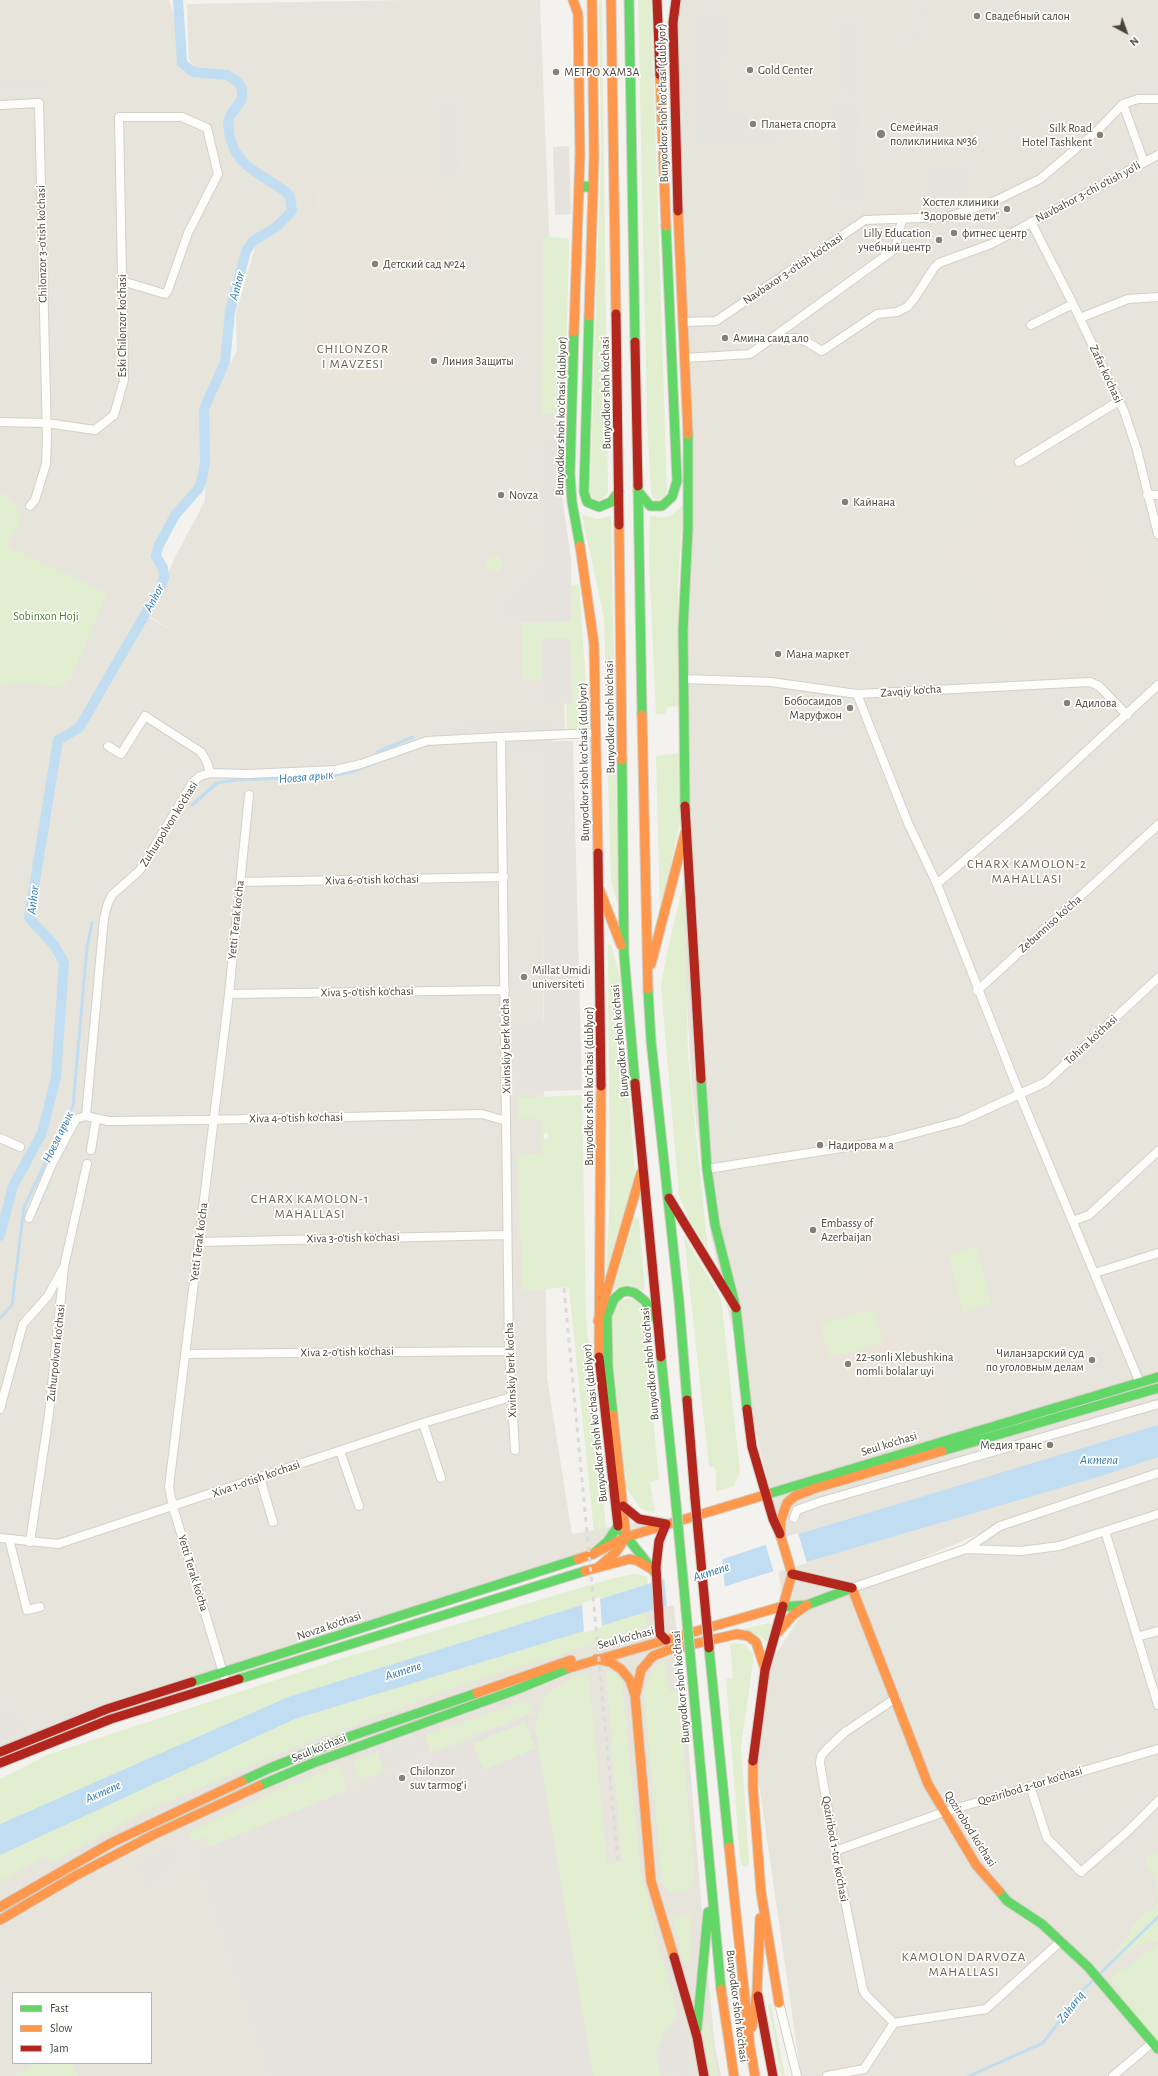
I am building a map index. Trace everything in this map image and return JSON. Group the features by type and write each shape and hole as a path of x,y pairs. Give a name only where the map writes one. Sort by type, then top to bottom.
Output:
{"main road":[{"name":"Bunyodkor shoh koʻchasi (dublyor)","path":"573,0 578,14 579,190 570,474 572,502 586,581 593,638 601,1016 600,1248 598,1321 599,1367 618,1526"},
{"path":"592,0 593,190 584,492 587,502 599,507 611,502 619,491"},
{"name":"Bunyodkor shoh ko'chasi","path":"611,0 619,491 624,954 642,1168 659,1324 723,2013 734,2076"},
{"name":"Bunyodkor shoh ko'chasi","path":"629,0 647,979 651,1041 679,1301 709,1648 736,1918 750,2046 755,2076"},
{"path":"638,491 645,502 650,506 662,506 672,497 677,481 657,0"},
{"name":"Bunyodkor shoh koʻchasi (dublyor)","path":"676,0 673,23 676,170 684,322 689,494 683,630 685,833 707,1168 717,1240 736,1308 747,1417 760,1476 773,1519"},
{"path":"579,190 586,186 593,190"},
{"path":"647,979 685,833"},
{"path":"599,888 624,954"},
{"path":"598,1321 642,1168"},
{"path":"667,1195 736,1308"},
{"path":"600,1566 616,1552 626,1537 608,1366 607,1316 614,1299 622,1292 628,1291 635,1293 645,1301 659,1324"},
{"name":"Seul ko'chasi","path":"663,1637 659,1619 656,1574 657,1547 666,1524 1158,1377"},
{"path":"1140,1382 1144,1393"},
{"name":"Seul ko'chasi","path":"792,1574 780,1534 784,1508 791,1499 799,1494 1158,1388"},
{"path":"760,1476 768,1487 780,1490"},
{"path":"745,1500 760,1507 773,1519 780,1534"},
{"path":"623,1506 639,1519 666,1524"},
{"name":"Novza ko'chasi","path":"0,1752 107,1709 222,1671 593,1554 626,1537 666,1524"},
{"path":"593,1554 607,1542 618,1526 656,1574"},
{"name":"Novza ko'chasi","path":"0,1763 111,1719 600,1566 630,1559 642,1563 656,1574"},
{"path":"779,2003 761,1892 753,1788 753,1757 765,1670 792,1574 852,1588"},
{"path":"773,1641 789,1619 807,1605 852,1588"},
{"name":"Qozirobod ko'chasi","path":"852,1588 896,1698 928,1784 976,1865 1002,1897 1042,1924 1088,1967 1155,2046"},
{"name":"Seul ko'chasi","path":"0,1907 112,1843 231,1785 310,1751 577,1658 783,1606 807,1605"},
{"path":"635,1695 641,1670 654,1656 668,1650 737,1634 748,1636 756,1642 765,1670"},
{"name":"Seul ko'chasi","path":"0,1920 114,1855 232,1797 354,1747 596,1659 663,1637"},
{"path":"596,1659 614,1663 623,1671 630,1680 635,1695 651,1880 696,2037 704,2076"},
{"path":"696,2037 711,1881"},
{"path":"750,2046 757,1991 761,1892"},
{"path":"736,1918 757,1991 772,2076"}],"street":[{"path":"1144,162 1123,104 1138,99 1158,99"},
{"name":"Chilonzor 3-o'tish ko'chasi","path":"0,105 39,104 46,423"},
{"name":"Navbaxor 3-o'tish ko'chasi","path":"684,322 716,321 865,220 902,220 948,217 995,201 1040,179 1097,131 1123,104"},
{"name":"Eski Chilonzor ko'chasi","path":"0,422 46,423 95,430 114,415 124,380 122,281 119,117 182,117 206,128 218,174 188,233 165,294 122,281"},
{"name":"Navbahor 3-chi o'tish yo'li","path":"773,338 797,338 822,351 877,314 897,312 907,307 939,263 991,244 1158,155"},
{"path":"685,358 750,354 895,249 902,220"},
{"name":"Zafar ko'chasi","path":"1031,222 1074,304 1119,401 1137,450 1147,495 1158,534"},
{"path":"1080,318 1128,299 1158,297"},
{"path":"1031,325 1074,304"},
{"path":"1019,462 1119,401"},
{"path":"30,506 35,500 46,464 46,423"},
{"path":"1147,495 1158,495"},
{"name":"Zavqiy ko'cha","path":"684,678 771,682 857,694 1090,682 1099,686 1127,715"},
{"path":"937,884 1025,808 1158,685"},
{"path":"857,694 908,822 937,884 1020,1095 1140,1382"},
{"path":"108,746 121,754 145,716 201,752 207,762 210,773"},
{"path":"501,737 596,733"},
{"name":"Zuhurpolvon ko'chasi","path":"86,1116 104,918 108,902 112,895 139,871 194,782 200,776 210,773 248,774 321,772 351,767 427,741 501,737"},
{"name":"Xivinskiy berk ko'cha","path":"501,737 509,1351 515,1450"},
{"name":"Yetti Terak ko'cha","path":"226,1682 173,1507 169,1487 229,994 248,795"},
{"name":"Zebunniso ko'cha","path":"978,991 1158,825"},
{"name":"Xiva 6-o'tish ko'chasi","path":"240,882 504,877"},
{"name":"Tohira ko'chasi","path":"707,1168 886,1141 961,1121 1046,1082 1158,978"},
{"name":"Xiva 5-o'tish ko'chasi","path":"229,994 505,990"},
{"name":"Xiva 4-o'tish ko'chasi","path":"86,1116 108,1121 482,1114 506,1121"},
{"path":"29,1218 50,1163 76,1119 86,1116"},
{"path":"91,1150 96,1119"},
{"path":"0,1138 20,1147"},
{"path":"1073,1221 1089,1215 1158,1151"},
{"name":"Zuhurpolvon ko'chasi","path":"30,1542 49,1414 64,1266 87,1164"},
{"name":"Xiva 3-o'tish ko'chasi","path":"199,1242 507,1235"},
{"path":"1095,1273 1158,1253"},
{"path":"0,1409 23,1324 48,1296 64,1266"},
{"name":"Xiva 2-o'tish ko'chasi","path":"185,1354 509,1351"},
{"name":"Xiva 1-o'tish ko'chasi","path":"0,1538 58,1544 423,1423 511,1396"},
{"path":"794,1518 797,1510 819,1502 1158,1404"},
{"path":"423,1423 441,1478"},
{"path":"340,1451 359,1506"},
{"path":"852,1588 966,1549 1000,1526 1158,1474"},
{"path":"260,1478 273,1522"},
{"path":"966,1549 1021,1551 1059,1546 1158,1514"},
{"path":"1105,1531 1158,1705"},
{"path":"9,1539 27,1610 40,1607"},
{"path":"1137,1637 1158,1631"},
{"name":"Qoziribod 1-tor ko‘chasi","path":"894,2023 863,1990 835,1851 820,1763 821,1756 845,1732 896,1698"},
{"name":"Qoziribod 2-tor ko‘chasi","path":"835,1851 944,1812 1158,1749"},
{"path":"1030,1786 1047,1838 1081,1872 1127,1832 1158,1801"},
{"path":"827,2076 864,2069 894,2023 986,2009 1061,1941"},
{"path":"779,2003 797,2076"},
{"path":"1113,2076 1155,2046"}],"shaded area":[{"path":"0,0 169,0 179,27 182,63 193,72 214,74 195,68 189,60 187,4 409,0 540,0 560,511 565,733 556,737 543,754 544,1155 547,1378 572,1534 654,1519 666,1524 593,1554 222,1671 0,1752","holes":["288,215 278,228 256,244 236,313 237,351 206,409 205,501 176,555 149,616 176,633 148,617 135,634 161,587 164,577 163,568 156,556 162,537 175,515 199,488 202,479 205,462 204,409 225,362 230,312 246,251 253,241 276,227"]},
{"name":"CHARX KAMOLON-2 MAHALLASI","path":"676,0 1158,0 1158,1473 988,1530 852,1588 783,1606 767,1479 711,1236 692,1089 683,932 688,528"},
{"path":"920,6 926,6 925,39 907,39 907,32 920,31"},
{"path":"726,13 726,62 720,63 719,77 727,77 727,114 747,113 747,131 781,131 781,142 698,144 696,14"},
{"path":"859,24 859,94 842,95 841,25"},
{"path":"47,81 47,92 0,93 0,82"},
{"path":"832,100 859,100 863,204 842,203 839,121 832,121"},
{"path":"459,104 460,174 440,174 438,105"},
{"path":"569,146 571,214 555,215 553,147"},
{"path":"927,165 964,166 972,187 932,208"},
{"name":"Детский сад №24","path":"426,185 434,197 433,332 425,338 422,381 319,383 316,188"},
{"path":"564,434 562,495 571,559 571,621 521,623 520,618 502,618 505,605 543,565 541,440"},
{"path":"1016,468 1043,478 1057,493 1066,512 1078,564 1091,578 1103,610 1070,624 1005,625 1000,623 1007,597 951,552 981,526 991,507 993,496 987,490"},
{"path":"570,638 572,703 542,705 542,639"},
{"path":"552,720 553,732 432,737 431,723"},
{"path":"506,741 573,741 582,1090 515,1092 512,1023 544,1022 542,754 506,754"},
{"name":"22-sonli Xlebushkina nomli bolalar uyi","path":"940,1260 951,1302 914,1313 946,1416 796,1468 751,1309"},
{"path":"1158,1477 1158,2076 801,2076 755,1756 767,1668 805,1609 927,1562 989,1532"},
{"path":"671,1584 684,1688 699,1877 715,2047 721,2076 0,2076 0,1838"},
{"path":"100,1701 102,1706 40,1728 38,1723"},
{"path":"15,1705 25,1731 0,1740 0,1710"},
{"path":"532,1714 540,1750 593,2076 268,2076 193,1854"},
{"path":"425,1735 431,1753 384,1771 377,1752"},
{"path":"176,1844 182,1863 165,1873 167,1877 147,1888 136,1864"},
{"path":"683,2021 693,2076 681,2076 680,2072 676,2070 662,2074 659,2057 661,2039 664,2032"}],"green space":[{"path":"601,0 608,492 604,498 598,500 593,498 590,493 601,150 599,4"},
{"path":"638,0 651,0 667,490 665,496 658,500 653,498 651,491 647,420"},
{"path":"543,236 569,239 565,414 542,414"},
{"name":"Sobinxon Hoji","path":"0,494 7,495 22,517 6,546 107,593 71,678 61,687 19,683 0,686"},
{"path":"683,505 678,581 681,706 668,707 665,714 656,714 649,559 650,515 661,518 671,516"},
{"path":"582,515 598,519 611,516 615,727 607,728 604,618"},
{"path":"494,556 500,558 502,564 500,570 494,572 488,570 486,564 488,558"},
{"path":"579,584 589,729 567,730 566,703 572,703 542,639 542,680 523,680 521,623 571,621 570,586"},
{"path":"680,753 682,814 660,912 656,756"},
{"path":"608,775 616,775 620,913 611,881"},
{"path":"684,881 688,1057 708,1250 690,1221 679,1195 661,987 666,957"},
{"path":"608,944 611,945 620,977 635,1175 606,1272 610,1196"},
{"path":"582,1095 586,1318 606,1528 594,1532 569,1287 523,1291 517,1155 541,1154 541,1140 548,1139 548,1133 541,1133 541,1119 519,1119 518,1098"},
{"path":"635,1217 639,1220 645,1291 630,1285 621,1286 613,1290"},
{"path":"684,1236 721,1298 740,1471 734,1486 716,1492 716,1471 714,1467 709,1466"},
{"path":"976,1247 992,1304 963,1312 948,1255"},
{"path":"633,1299 640,1304 650,1320 651,1396 659,1480 650,1482 655,1511 649,1512 640,1508 626,1487 610,1327 613,1309 621,1300"},
{"path":"873,1309 883,1342 829,1358 820,1324"},
{"path":"634,1574 647,1576 648,1584 288,1697 0,1824 0,1779 47,1755 343,1658 614,1578"},
{"path":"646,1612 648,1627 461,1685 287,1750 142,1813 51,1863 46,1857 0,1881 0,1855 295,1719"},
{"path":"769,1623 771,1625 767,1642 758,1635 743,1632 743,1629"},
{"path":"730,1644 744,1644 753,1654 741,1747 749,1860 749,1864 745,1867 741,1864 740,1858 726,1679 733,1678"},
{"path":"664,1660 670,1692 678,1691 695,1878 691,1888 678,1893 668,1890 662,1882 644,1691 649,1675 655,1667"},
{"path":"606,1670 617,1673 622,1681 640,1865 659,1949 676,2008 676,2018 656,2049 660,2076 593,2076 535,1727 541,1705 547,1694 573,1677 588,1672 607,1864 622,1862"},
{"path":"529,1700 534,1712 431,1753 425,1735"},
{"path":"525,1722 536,1748 484,1770 473,1744"},
{"path":"377,1752 384,1771 359,1780 353,1761"},
{"path":"339,1766 347,1790 209,1847 205,1837 192,1841 189,1832 287,1786"},
{"path":"1151,1853 1158,1853 1158,1942 1138,1944 1109,1967 1117,1948 1127,1939 1132,1927 1141,1916 1153,1908 1157,1902 1156,1881 1145,1864 1146,1857"},
{"path":"691,1914 690,1956 688,1966 683,1960 673,1917"},
{"path":"1158,1945 1158,2043 1149,2034 1109,1979"},
{"path":"771,2004 785,2076 781,2076 768,2005"},
{"path":"709,2024 718,2076 711,2076 702,2026"},
{"path":"35,2064 72,2064 78,2076 14,2076"}],"water":[{"name":"Актепа","path":"1158,1425 1158,1457 1098,1477 761,1575 646,1612 295,1719 0,1855 0,1824 288,1697 648,1584 789,1537"}],"pier":[{"path":"798,1533 807,1563 774,1573 765,1543"},
{"path":"722,1557 725,1588 667,1607 664,1577"},
{"path":"600,1597 602,1627 584,1633 582,1603"}],"waterway":[{"name":"Anhor","path":"0,1236 13,1186 42,1133 56,1077 64,962 54,945 29,918 58,740 79,728 161,587 164,577 163,568 156,556 158,547 175,515 199,488 202,479 205,462 204,409 225,362 230,312 246,251 253,241 276,227 292,211 290,197 285,191 254,171 243,162 235,151 230,138 228,122 230,116 242,99 242,89 238,82 227,75 193,72 182,63 178,0"},
{"name":"Новза арык","path":"377,756 377,752 413,737"},
{"name":"Новза арык","path":"192,805 217,783 237,780 327,777 351,772 377,762"},
{"name":"Новза арык","path":"0,1318 12,1305 24,1207 73,1106 87,947 92,923"},
{"name":"Zahariq","path":"969,2076 1043,2043 1083,1990 1158,1917"}],"railway":[{"path":"564,1288 618,1863"}],"traffic: fast":[{"path":"629,0 635,342"},
{"path":"579,189 586,186 593,190"},
{"path":"638,491 650,506 662,506 672,497 677,481 666,226"},
{"path":"589,316 584,492 587,502 599,507 611,502 619,491"},
{"path":"574,332 570,474 572,502 580,546"},
{"path":"685,806 683,630 688,528 688,434"},
{"path":"638,486 642,715"},
{"path":"622,760 624,954 635,1083"},
{"path":"648,989 651,1041 679,1301 687,1400"},
{"path":"701,1079 707,1169 715,1225 736,1308 747,1409"},
{"path":"613,1415 608,1366 607,1316 614,1299 622,1292 628,1291 635,1293 645,1301 656,1319"},
{"path":"661,1357 676,1504"},
{"path":"768,1494 1158,1377"},
{"path":"942,1451 1158,1388"},
{"path":"676,1504 690,1653"},
{"path":"593,1554 607,1542 618,1526 656,1574"},
{"path":"192,1682 578,1559"},
{"path":"239,1679 585,1571"},
{"path":"780,1607 807,1605 852,1588"},
{"path":"709,1648 729,1847"},
{"path":"690,1653 721,1989"},
{"path":"259,1786 313,1763 518,1689 569,1668"},
{"path":"242,1781 270,1768 351,1736 477,1693"},
{"path":"999,1891 1007,1901 1042,1924 1088,1967 1158,2049"},
{"path":"697,2029 708,1912"}],"traffic: slow":[{"path":"573,0 578,14 580,154 574,332"},
{"path":"589,316 594,157 592,0"},
{"path":"611,0 616,314"},
{"path":"660,75 666,226"},
{"path":"678,211 688,434"},
{"path":"619,525 622,760"},
{"path":"580,546 594,644 598,853"},
{"path":"642,715 648,989"},
{"path":"651,964 685,833"},
{"path":"599,888 621,945"},
{"path":"599,1357 601,1086"},
{"path":"598,1321 641,1173"},
{"path":"600,1566 616,1552 626,1537 613,1415"},
{"path":"783,1606 792,1574 780,1534 781,1520 787,1503 795,1496 816,1488 942,1451"},
{"path":"578,1559 593,1554 626,1537 768,1494"},
{"path":"585,1571 630,1559 638,1561 650,1568"},
{"path":"852,1588 928,1784 976,1865 999,1891"},
{"path":"778,1632 793,1615 807,1605"},
{"path":"569,1668 780,1607"},
{"path":"636,1693 641,1670 653,1656 668,1650 737,1634 748,1636 756,1642 765,1669"},
{"path":"596,1659 610,1662 621,1669 630,1680 635,1695 651,1881 674,1957"},
{"path":"477,1693 571,1660"},
{"path":"753,1761 753,1788 761,1892 779,2003"},
{"path":"0,1907 111,1843 242,1781"},
{"path":"0,1920 75,1876 153,1835 259,1786"},
{"path":"729,1847 750,2046 755,2076"},
{"path":"752,2027 757,1991 760,1918"},
{"path":"721,1989 734,2076"}],"traffic: jam":[{"path":"657,0 660,75"},
{"path":"676,0 673,23 678,211"},
{"path":"616,314 619,525"},
{"path":"635,342 638,486"},
{"path":"685,806 701,1079"},
{"path":"598,853 601,1086"},
{"path":"635,1083 661,1357"},
{"path":"669,1198 736,1308"},
{"path":"599,1357 618,1526"},
{"path":"687,1400 695,1498"},
{"path":"747,1409 752,1447 773,1519 780,1534"},
{"path":"695,1498 709,1648"},
{"path":"623,1506 639,1519 666,1524"},
{"path":"666,1524 659,1541 656,1567 660,1634 666,1640"},
{"path":"792,1574 852,1588"},
{"path":"753,1761 765,1670 783,1606"},
{"path":"0,1763 111,1719 239,1679"},
{"path":"0,1752 107,1709 192,1682"},
{"path":"674,1957 697,2037"},
{"path":"758,1996 773,2076"},
{"path":"697,2037 704,2076"}],"place":[{"name":"Свадебный салон","path":"977,16"},
{"name":"Gold Center","path":"750,70"},
{"name":"МЕТРО ХАМЗА","path":"556,72"},
{"name":"Планета спорта","path":"753,124"},
{"name":"Семейная поликлиника №36","path":"881,134"},
{"name":"Silk Road Hotel Tashkent","path":"1100,135"},
{"name":"Хостел клиники \"Здоровые дети\"","path":"1007,209"},
{"name":"фитнес центр","path":"954,233"},
{"name":"Lilly Education учебный центр","path":"939,240"},
{"name":"Детский сад №24","path":"375,264"},
{"name":"Амина саид ало","path":"725,338"},
{"name":"Линия Защиты","path":"434,361"},
{"name":"Novza","path":"501,495"},
{"name":"Кайнана","path":"845,502"},
{"name":"Мана маркет","path":"778,654"},
{"name":"Адилова","path":"1067,703"},
{"name":"Бобосаидов Маруфжон","path":"850,708"},
{"name":"Millat Umidi universiteti","path":"524,977"},
{"name":"Надирова м а","path":"820,1145"},
{"name":"Embassy of Azerbaijan","path":"813,1230"},
{"name":"Чиланзарский суд по уголовным делам","path":"1092,1360"},
{"name":"22-sonli Xlebushkina nomli bolalar uyi","path":"848,1364"},
{"name":"Медия транс","path":"1050,1445"},
{"name":"Chilonzor suv tarmog‘i","path":"402,1778"}],"district":[{"name":"CHILONZOR I MAVZESI","path":"353,356"},
{"name":"CHARX KAMOLON-2 MAHALLASI","path":"1027,872"},
{"name":"CHARX KAMOLON-1 MAHALLASI","path":"310,1206"},
{"name":"KAMOLON DARVOZA MAHALLASI","path":"964,1964"}],"water label":[{"name":"Актепе","path":"711,1572"},
{"name":"Актепе","path":"403,1671"},
{"name":"Актепе","path":"103,1792"}]}
